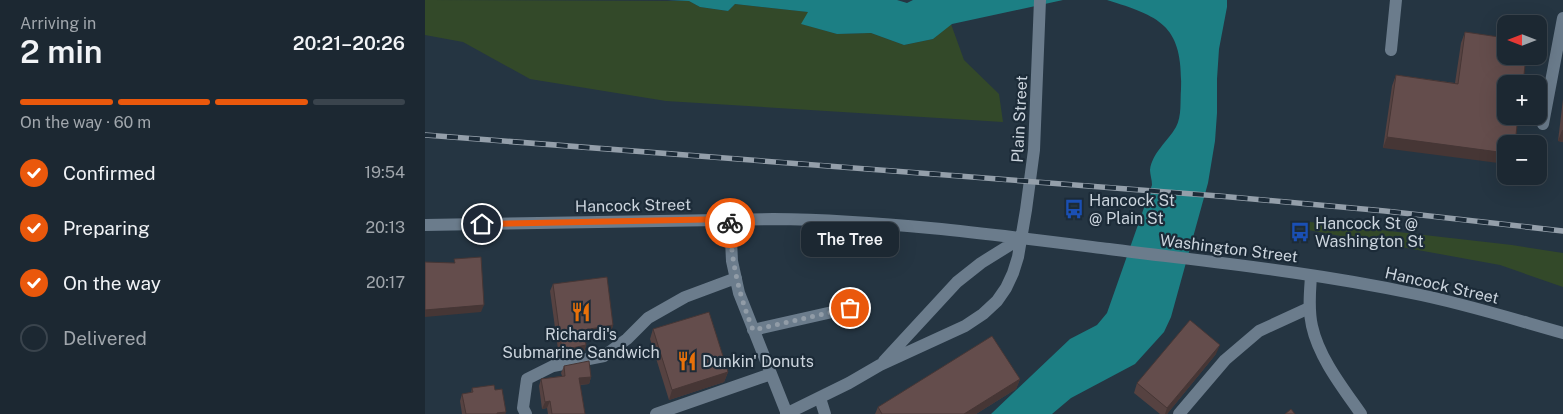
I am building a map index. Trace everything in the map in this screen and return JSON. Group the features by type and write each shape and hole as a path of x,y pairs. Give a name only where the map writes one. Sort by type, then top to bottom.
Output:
{"main road":[{"name":"Plain Street","path":"1021,238 1035,150 1040,0"},
{"path":"1391,50 1396,0"},
{"path":"1547,103 1563,18"},
{"path":"730,219 733,261 742,301 786,414 820,398 880,365 965,326 983,314 997,301 1006,288 1013,273 1021,238"},
{"name":"Hancock Street","path":"425,225 812,219 1021,238"},
{"path":"880,365 957,282 981,263 1021,238"},
{"name":"Washington Street","path":"1021,238 1311,276 1309,308 1312,327 1318,344 1337,379 1361,414"},
{"name":"Hancock Street","path":"1311,276 1413,293 1563,333"},
{"path":"526,414 523,408 527,379 553,366 604,356 627,339 648,318 685,297 736,278"},
{"path":"753,330 850,308"},
{"path":"1179,414 1225,360 1259,330 1309,308"},
{"path":"656,414 771,374"},
{"path":"820,398 825,414"}],"shaded area":[{"path":"425,0 689,1 700,7 728,11 735,4 809,12 802,24 837,34 871,33 904,45 933,39 951,24 964,60 999,94 1003,122 666,101 530,79 463,42 425,35"},
{"path":"667,0 897,0 907,3 913,0 1063,0 952,24 933,39 904,45 871,33 837,34 801,24 808,12 735,4 728,11 700,7 689,1"},
{"path":"1107,0 1227,0 1219,49 1215,141 1208,183 1171,317 1164,332 1135,364 1071,398 1052,414 991,414 1070,339 1097,325 1107,313 1152,185 1151,164 1178,123 1181,68 1173,38 1165,27 1155,19 1142,12"},
{"path":"1310,222 1512,245 1563,253 1563,287 1500,265 1308,230"}],"building":[{"path":"1465,32 1497,37 1497,65 1525,65 1524,75 1497,75 1497,125 1517,125 1516,135 1497,135 1497,152 1387,137 1396,75 1458,84"},
{"path":"481,257 484,305 425,310 425,262 455,263 454,259"},
{"name":"Richardi's Submarine Sandwich","path":"607,277 613,325 584,330 586,345 562,350 553,284"},
{"name":"Dunkin' Donuts","path":"709,312 728,372 672,390 653,329"},
{"path":"1190,320 1220,345 1167,408 1137,383"},
{"path":"992,336 1020,379 964,414 882,414 878,407"},
{"path":"589,361 591,377 579,378 585,414 552,414 550,401 545,402 541,379 565,376 564,366"},
{"path":"494,385 495,390 502,389 506,412 497,414 466,414 462,394 473,392 472,388"},
{"path":"1291,409 1295,414 1285,414"}],"railway":[{"path":"425,135 1219,196 1385,211 1563,231"}],"way so far":[{"path":"730,223 733,261 739,293 753,330 850,308"}],"place":[{"name":"Hancock St @ Plain St","path":"1074,209"},
{"name":"Hancock St @ Washington St","path":"1300,232"},
{"name":"The Tree","path":"850,308"},
{"name":"Richardi's Submarine Sandwich","path":"581,312"},
{"name":"Dunkin' Donuts","path":"687,361"}],"route":[{"path":"482,224 730,219 730,223"}]}
